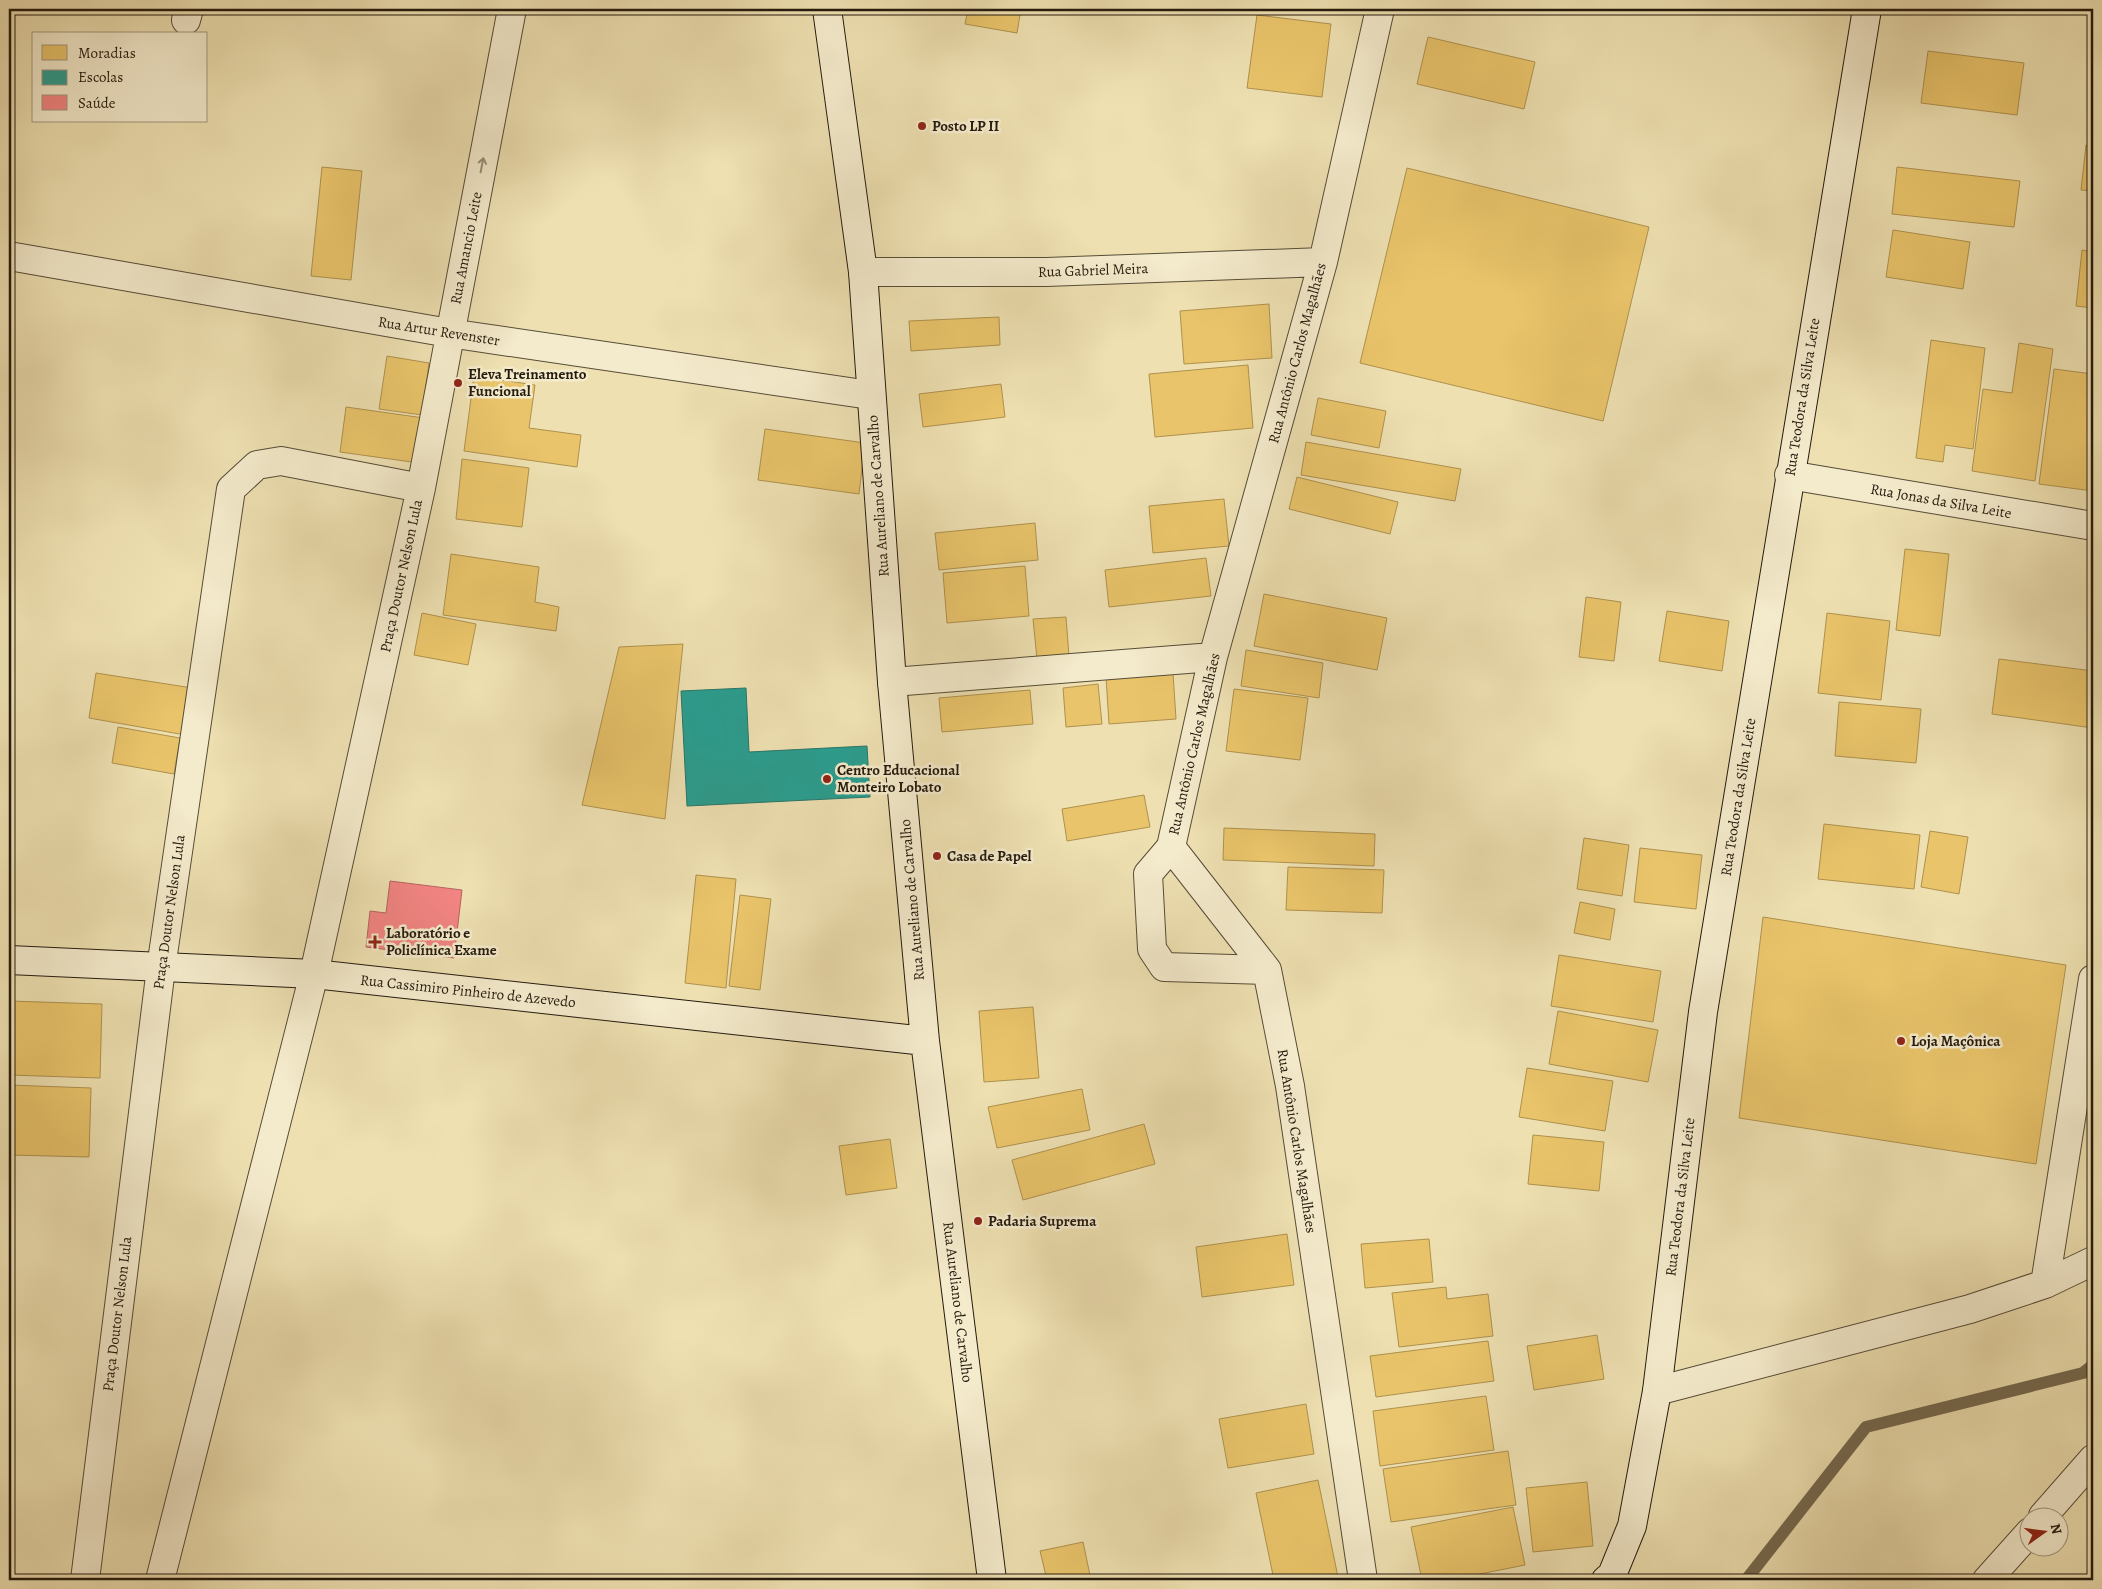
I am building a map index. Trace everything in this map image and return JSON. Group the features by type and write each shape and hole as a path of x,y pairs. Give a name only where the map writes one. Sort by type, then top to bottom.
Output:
{"street":[{"name":"Rua Amancio Leite","path":"421,488 512,9"},
{"name":"Rua Aureliano de Carvalho","path":"827,9 863,272 870,395 892,682 925,1041 992,1580"},
{"name":"Rua Antônio Carlos Magalhães","path":"1363,1580 1290,1086 1267,970 1171,847 1213,657 1323,262 1380,9"},
{"name":"Rua Teodora da Silva Leite","path":"1606,1580 1612,1575 1632,1526 1657,1391 1703,1012 1789,475 1867,9"},
{"name":"Rua Artur Revenster","path":"9,256 449,334 870,395"},
{"name":"Rua Gabriel Meira","path":"863,272 1046,272 1323,262"},
{"name":"Praça Doutor Nelson Lula","path":"85,1580 161,968 231,489 257,466 280,461 421,488 314,974 160,1580"},
{"name":"Rua Jonas da Silva Leite","path":"1789,475 2093,526"},
{"path":"892,682 1213,657"},
{"path":"1171,847 1148,874 1152,949 1164,967 1267,970"},
{"name":"Rua Cassimiro Pinheiro de Azevedo","path":"9,960 314,974 925,1041"},
{"path":"2045,1284 2093,978"},
{"path":"1657,1391 1970,1309 2045,1284 2093,1261"},
{"path":"2052,1506 2092,1461"},
{"path":"1987,1580 2020,1543"}],"building: Moradias":[{"path":"968,9 1021,9 1017,33 965,24"},
{"path":"1257,15 1331,24 1322,97 1247,88"},
{"path":"1428,37 1535,62 1524,109 1417,84"},
{"path":"1928,51 2024,63 2017,115 1921,103"},
{"path":"2086,145 2093,146 2093,191 2081,190"},
{"path":"322,167 362,171 351,280 311,276"},
{"path":"1897,167 2020,181 2014,227 1892,214"},
{"path":"1407,168 1649,227 1603,421 1360,363"},
{"path":"1893,230 1970,242 1963,289 1886,277"},
{"path":"2082,250 2093,252 2093,308 2076,306"},
{"path":"1269,304 1272,358 1184,364 1180,311"},
{"path":"999,317 1000,345 911,351 909,321"},
{"path":"1931,340 1985,348 1973,449 1945,445 1943,462 1916,458"},
{"path":"2019,343 2053,349 2035,481 1972,471 1983,389 2012,393"},
{"path":"387,356 429,363 422,415 379,409"},
{"path":"1248,365 1253,428 1155,437 1149,374"},
{"path":"2054,369 2093,374 2093,491 2039,484"},
{"path":"474,376 535,385 529,428 581,435 577,467 464,451"},
{"path":"1001,384 1005,417 923,427 919,394"},
{"path":"1318,398 1386,411 1379,448 1311,435"},
{"path":"346,407 424,418 419,463 340,452"},
{"path":"765,429 865,443 859,494 758,480"},
{"path":"1306,442 1461,469 1455,501 1301,475"},
{"path":"462,459 529,468 522,527 456,519"},
{"path":"1297,477 1398,502 1390,534 1289,509"},
{"path":"1224,499 1229,546 1153,553 1149,506"},
{"path":"1035,523 1038,560 939,570 935,533"},
{"path":"1905,549 1949,554 1940,636 1896,630"},
{"path":"451,554 539,567 535,602 559,607 556,631 443,615"},
{"path":"1206,558 1211,596 1109,607 1105,570"},
{"path":"1025,566 1029,616 947,623 943,573"},
{"path":"1264,594 1387,618 1377,670 1254,646"},
{"path":"1586,597 1621,602 1614,661 1579,657"},
{"path":"1667,611 1729,621 1722,671 1659,661"},
{"path":"422,613 476,624 468,665 414,655"},
{"path":"1827,613 1890,621 1881,700 1818,693"},
{"path":"1066,617 1069,656 1037,659 1033,619"},
{"path":"683,644 665,819 582,805 619,647"},
{"path":"1246,650 1323,663 1319,698 1241,686"},
{"path":"1999,659 2093,671 2093,728 1992,714"},
{"path":"96,673 199,689 191,736 89,718"},
{"path":"1173,673 1176,719 1109,724 1106,677"},
{"path":"1098,684 1102,724 1066,727 1063,688"},
{"path":"1234,689 1308,698 1300,760 1226,751"},
{"path":"1030,690 1033,724 942,732 939,698"},
{"path":"1839,702 1921,709 1916,763 1835,756"},
{"path":"118,727 180,738 174,774 112,763"},
{"path":"1144,795 1150,827 1067,841 1062,809"},
{"path":"1824,824 1920,835 1914,889 1818,879"},
{"path":"1224,828 1375,834 1374,866 1223,860"},
{"path":"1930,831 1968,837 1959,894 1921,887"},
{"path":"1584,838 1629,845 1622,896 1577,889"},
{"path":"1640,848 1702,855 1696,909 1634,902"},
{"path":"1288,867 1384,870 1382,913 1286,910"},
{"path":"696,875 736,879 726,988 685,983"},
{"path":"740,895 771,899 760,990 729,986"},
{"path":"1580,902 1615,909 1610,940 1574,933"},
{"name":"Loja Maçônica","path":"1763,917 2066,965 2036,1164 1739,1118"},
{"path":"1559,955 1661,971 1653,1022 1551,1006"},
{"path":"9,1001 102,1004 100,1078 9,1075"},
{"path":"1033,1007 1039,1078 984,1082 979,1011"},
{"path":"1558,1011 1658,1030 1648,1082 1549,1064"},
{"path":"1527,1068 1613,1081 1605,1131 1519,1117"},
{"path":"9,1085 91,1088 89,1157 9,1155"},
{"path":"1082,1089 1090,1130 997,1148 988,1107"},
{"path":"1144,1124 1155,1164 1023,1200 1012,1160"},
{"path":"1533,1135 1604,1142 1599,1191 1528,1184"},
{"path":"890,1139 897,1188 846,1195 839,1146"},
{"path":"1287,1234 1294,1285 1202,1297 1196,1247"},
{"path":"1429,1239 1433,1282 1365,1288 1361,1244"},
{"path":"1446,1287 1447,1299 1488,1294 1493,1336 1399,1347 1392,1293"},
{"path":"1597,1335 1604,1379 1534,1390 1527,1346"},
{"path":"1488,1341 1494,1381 1376,1397 1370,1356"},
{"path":"1486,1396 1494,1450 1380,1466 1373,1411"},
{"path":"1306,1404 1314,1454 1228,1468 1219,1419"},
{"path":"1508,1451 1516,1505 1391,1522 1383,1469"},
{"path":"1318,1480 1338,1577 1324,1580 1274,1580 1256,1493"},
{"path":"1587,1482 1593,1546 1533,1552 1526,1488"},
{"path":"1513,1507 1525,1565 1450,1580 1422,1580 1411,1527"},
{"path":"1083,1542 1091,1580 1047,1580 1040,1551"}],"building: Escolas":[{"path":"746,688 749,752 867,746 870,797 687,806 681,691"}],"building: Saúde":[{"path":"390,881 462,890 454,958 366,947 370,911 386,913"}],"waterway":[{"path":"1746,1580 1866,1427 2083,1373 2093,1365"}],"place":[{"name":"Posto LP II","path":"922,126"},
{"name":"Eleva Treinamento Funcional","path":"458,383"},
{"name":"Centro Educacional Monteiro Lobato","path":"827,779"},
{"name":"Casa de Papel","path":"937,856"},
{"name":"Laboratório e Policlínica Exame","path":"375,942"},
{"name":"Loja Maçônica","path":"1901,1041"},
{"name":"Padaria Suprema","path":"978,1221"}]}
